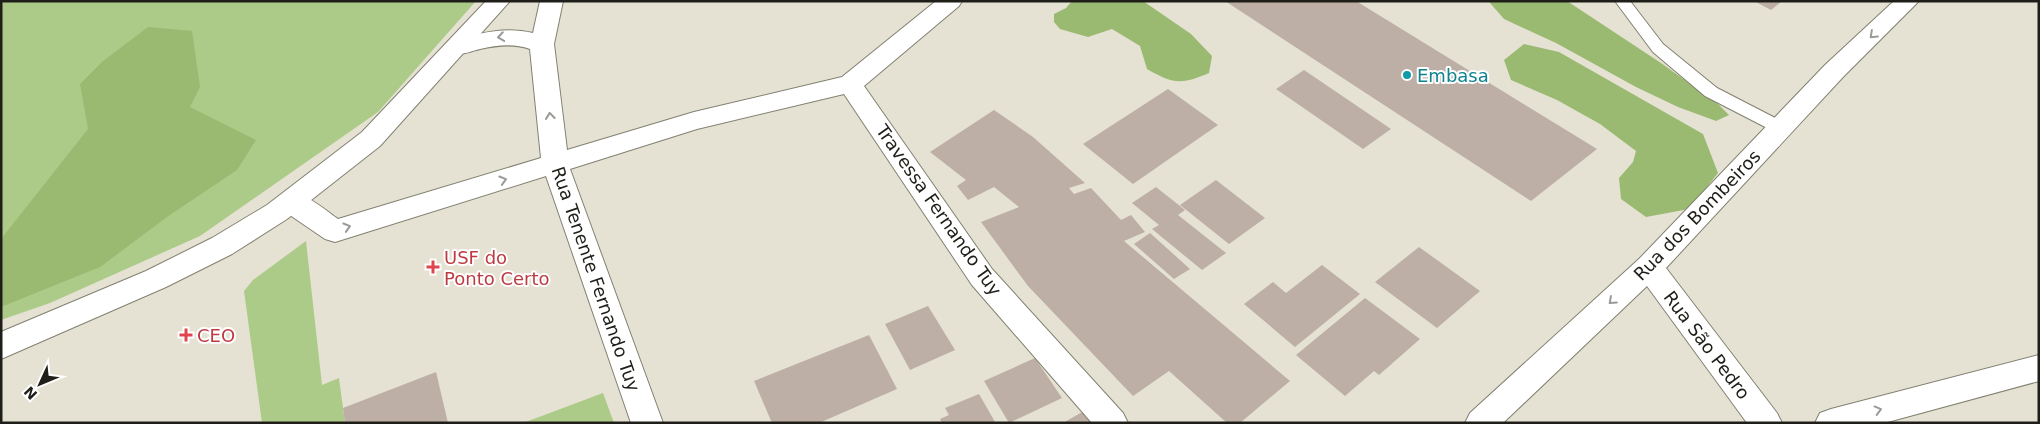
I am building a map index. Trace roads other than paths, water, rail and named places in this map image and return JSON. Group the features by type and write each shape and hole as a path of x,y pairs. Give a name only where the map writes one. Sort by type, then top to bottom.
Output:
{"street":[{"path":"1,346 156,279 222,246 291,202 371,139 499,1"},
{"name":"Rua Tenente Fernando Tuy","path":"552,1 542,44 555,164 647,423"},
{"path":"291,202 335,231 694,121 850,84 951,1"},
{"name":"Rua dos Bombeiros","path":"1481,423 1649,267 1834,71 1908,1"},
{"path":"458,46 510,36 523,37 542,44"},
{"name":"Travessa Fernando Tuy","path":"850,84 982,277 1112,423"},
{"name":"Rua São Pedro","path":"1649,267 1766,423"},
{"path":"1831,423 2039,368"}],"lane":[{"path":"1622,1 1658,48 1711,92 1781,128"}],"place":[{"name":"Embasa","path":"1407,75"},
{"name":"USF do Ponto Certo","path":"433,267"},
{"name":"CEO","path":"186,335"}]}
